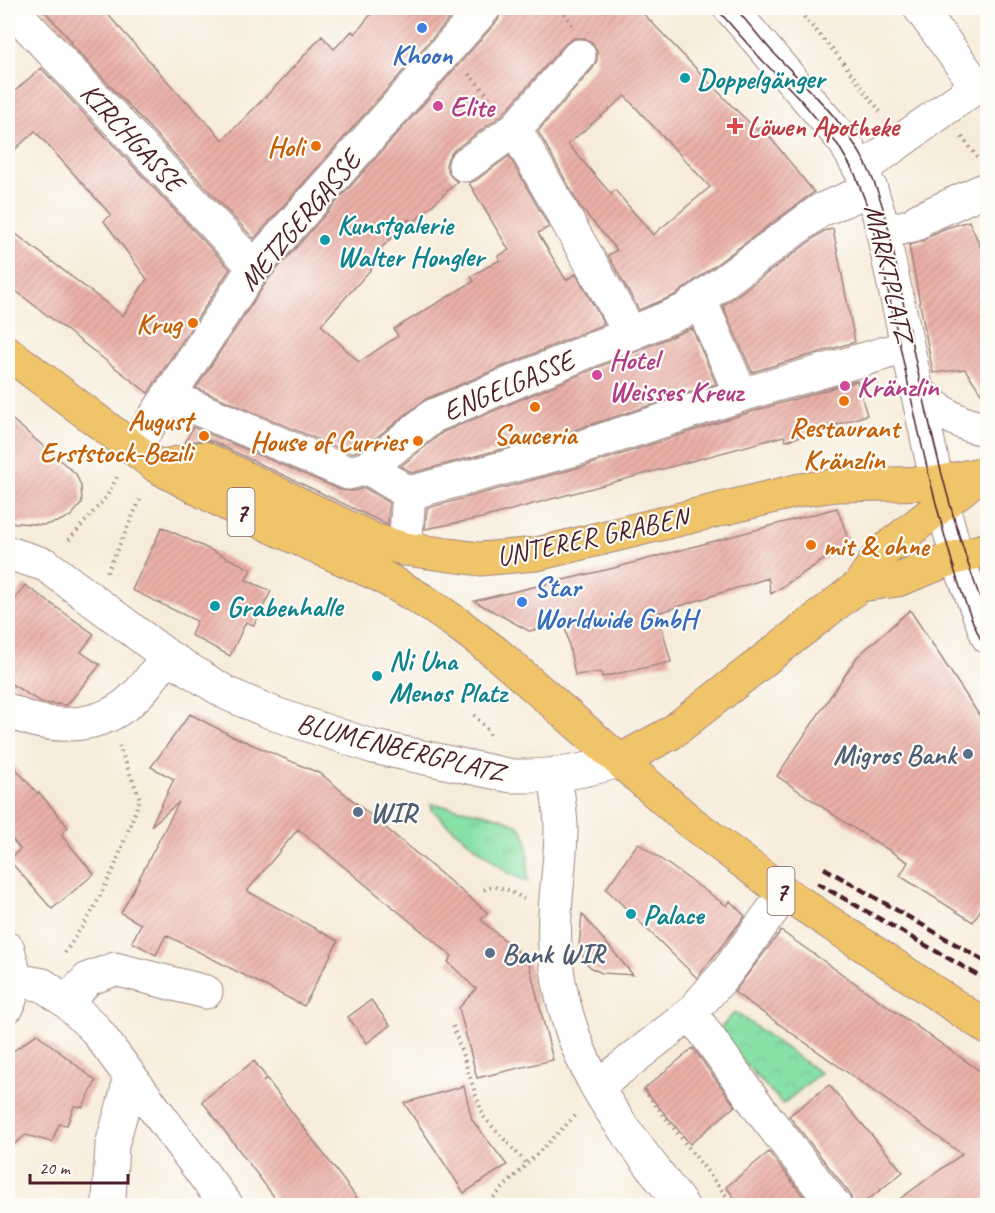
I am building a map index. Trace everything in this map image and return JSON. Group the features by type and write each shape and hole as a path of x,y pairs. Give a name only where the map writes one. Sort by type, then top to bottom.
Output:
{"main road":[{"name":"7","path":"8,353 146,457 253,518 381,576 458,624 496,653 689,821 785,893 987,1028"},
{"name":"UNTERER GRABEN","path":"146,457 204,458 374,540 405,549 480,559 537,554 800,490 838,485 940,494 984,472"},
{"path":"860,585 880,554 940,494"},
{"path":"860,585 898,580 972,554"},
{"name":"BLUMENBERGPLATZ","path":"621,760 671,733 860,585"}],"street":[{"name":"METZGERGASSE","path":"146,457 168,396 254,267 484,8"},
{"name":"MARKTPLATZ","path":"730,8 844,141 866,179 883,233 906,347 940,494 972,554 987,637"},
{"name":"MARKTPLATZ","path":"866,179 899,142 977,86 920,8"},
{"name":"KIRCHGASSE","path":"21,18 254,267"},
{"path":"465,165 508,120 579,56"},
{"path":"508,120 631,334"},
{"name":"ENGELGASSE","path":"368,468 433,416 684,311 866,179"},
{"path":"883,233 916,224 918,220 987,188"},
{"path":"700,300 741,395"},
{"path":"168,396 348,473 368,468 409,493 579,448 741,395 906,347"},
{"path":"917,390 957,420 976,428 987,429"},
{"path":"405,549 409,493"},
{"name":"BLUMENBERGPLATZ","path":"8,553 46,565 167,656 228,694 324,732 374,747 512,776 591,770 621,760"},
{"path":"8,710 23,718 44,724 64,725 105,717 136,695 167,656"},
{"path":"555,774 561,828 554,910 555,949 561,989 590,1097 616,1117 682,1206"},
{"path":"590,1097 625,1065 691,1012 728,972 785,893"},
{"path":"8,949 11,993 43,985 67,1002 95,1029 227,1206"},
{"path":"67,1002 88,979 115,969 207,992"},
{"path":"691,1012 762,1112 835,1206"},
{"path":"110,1206 111,1145 127,1092 129,1075"}],"path":[{"path":"796,8 838,56 872,100 899,142"},
{"path":"463,67 508,120"},
{"path":"46,565 107,496 146,457"},
{"path":"105,575 140,500"},
{"path":"474,715 488,730 493,742"},
{"path":"63,956 93,910 114,868 140,799 117,742"},
{"path":"484,890 491,886 505,888 525,899"},
{"path":"453,1026 483,1116 527,1164"},
{"path":"625,1065 734,1206"},
{"path":"485,1206 590,1097"}],"green space":[{"path":"431,804 494,816 517,825 523,831 527,842 528,882 507,872 447,824 432,810"},
{"path":"735,1012 820,1073 783,1104 716,1033"}],"building":[{"path":"42,8 102,8 223,140 322,36 334,49 352,31 355,34 376,8 459,8 254,239 70,43 72,42"},
{"path":"502,8 638,8 757,130 761,126 814,192 675,295 639,310 608,255 617,250 581,208 538,131 593,68 597,60 597,51 592,42 583,38 574,38 565,44 502,115 454,150 446,166 450,175 457,182 413,223 409,219 369,261 373,267 321,325 359,362 398,336 394,329 474,281 471,276 500,260 498,256 509,250 469,183 509,156 549,227 538,233 566,280 576,274 604,324 426,399 359,451 350,453 196,388 269,278 498,20","holes":["625,96 710,187 653,235 615,190 611,194 568,144"]},
{"path":"41,68 230,269 148,393 8,285 8,228 123,316 147,279 104,221 111,215 35,131 8,156 8,97"},
{"path":"969,221 987,261 987,402 965,369 933,373 909,245 921,242 946,228"},
{"path":"833,229 855,342 752,372 723,306 824,231"},
{"path":"692,328 716,384 574,430 412,473 401,466 443,432"},
{"path":"857,381 867,415 786,441 784,436 482,518 425,529 427,508 585,466 747,413"},
{"path":"8,416 76,474 81,486 82,503 71,516 44,525 8,522"},
{"path":"193,427 341,490 353,491 365,488 389,503 388,525 212,441 200,440 185,443"},
{"path":"837,508 850,543 771,594 768,578 658,613 671,662 602,677 601,672 575,675 565,625 529,631 474,601 614,568"},
{"name":"Grabenhalle","path":"162,527 251,569 246,580 271,591 254,625 246,622 230,656 191,635 197,621 132,590"},
{"path":"25,585 94,634 81,652 100,665 67,705 42,703 8,682 8,609"},
{"path":"910,610 987,727 987,899 973,922 900,876 908,862 777,776 857,657"},
{"path":"190,714 230,735 321,774 488,913 481,920 528,960 553,1060 477,1078 459,1008 476,989 448,962 452,956 298,829 247,891 338,941 304,1006 166,935 156,955 132,942 141,924 121,913 179,802 151,826 174,779 151,767"},
{"path":"8,760 68,827 61,835 94,874 52,909 9,860 20,849 8,834"},
{"path":"638,843 727,906 730,901 745,916 697,978 606,889"},
{"path":"582,914 633,975 602,973 586,963 579,947"},
{"path":"781,931 987,1076 987,1206 890,1206 962,1154 734,992"},
{"path":"371,1000 390,1025 367,1043 348,1017"},
{"path":"37,1034 96,1081 83,1107 74,1106 67,1125 59,1124 52,1142 26,1135 8,1149 8,1055"},
{"path":"693,1048 735,1106 690,1144 644,1089"},
{"path":"254,1061 266,1077 263,1082 267,1079 363,1206 281,1206 202,1101"},
{"path":"829,1085 903,1172 860,1206 853,1206 850,1194 789,1116"},
{"path":"464,1086 472,1120 507,1165 464,1193 404,1103"},
{"path":"769,1152 811,1206 741,1206 726,1187"}],"tram line":[{"path":"716,8 800,99 838,145 855,174 871,216 920,438 948,548 965,602 988,654"},
{"path":"735,8 846,132 866,164 874,182 890,237 913,351 950,506 988,619"}],"railway":[{"path":"824,868 988,963"},
{"path":"817,883 988,981"}],"place":[{"name":"Khoon","path":"422,28"},
{"name":"Doppelgänger","path":"685,78"},
{"name":"Elite","path":"438,106"},
{"name":"Löwen Apotheke","path":"735,126"},
{"name":"Holi","path":"316,146"},
{"name":"Kunstgalerie Walter Hongler","path":"325,240"},
{"name":"Krug","path":"193,323"},
{"name":"Hotel Weisses Kreuz","path":"597,375"},
{"name":"Kränzlin","path":"845,386"},
{"name":"Restaurant Kränzlin","path":"844,401"},
{"name":"Sauceria","path":"535,407"},
{"name":"August Erststock-Bezili","path":"204,436"},
{"name":"House of Curries","path":"418,441"},
{"name":"mit & ohne","path":"811,545"},
{"name":"Star Worldwide GmbH","path":"522,602"},
{"name":"Grabenhalle","path":"215,606"},
{"name":"Ni Una Menos Platz","path":"377,676"},
{"name":"Migros Bank","path":"968,754"},
{"name":"WIR","path":"358,812"},
{"name":"Palace","path":"631,914"},
{"name":"Bank WIR","path":"490,953"}]}
